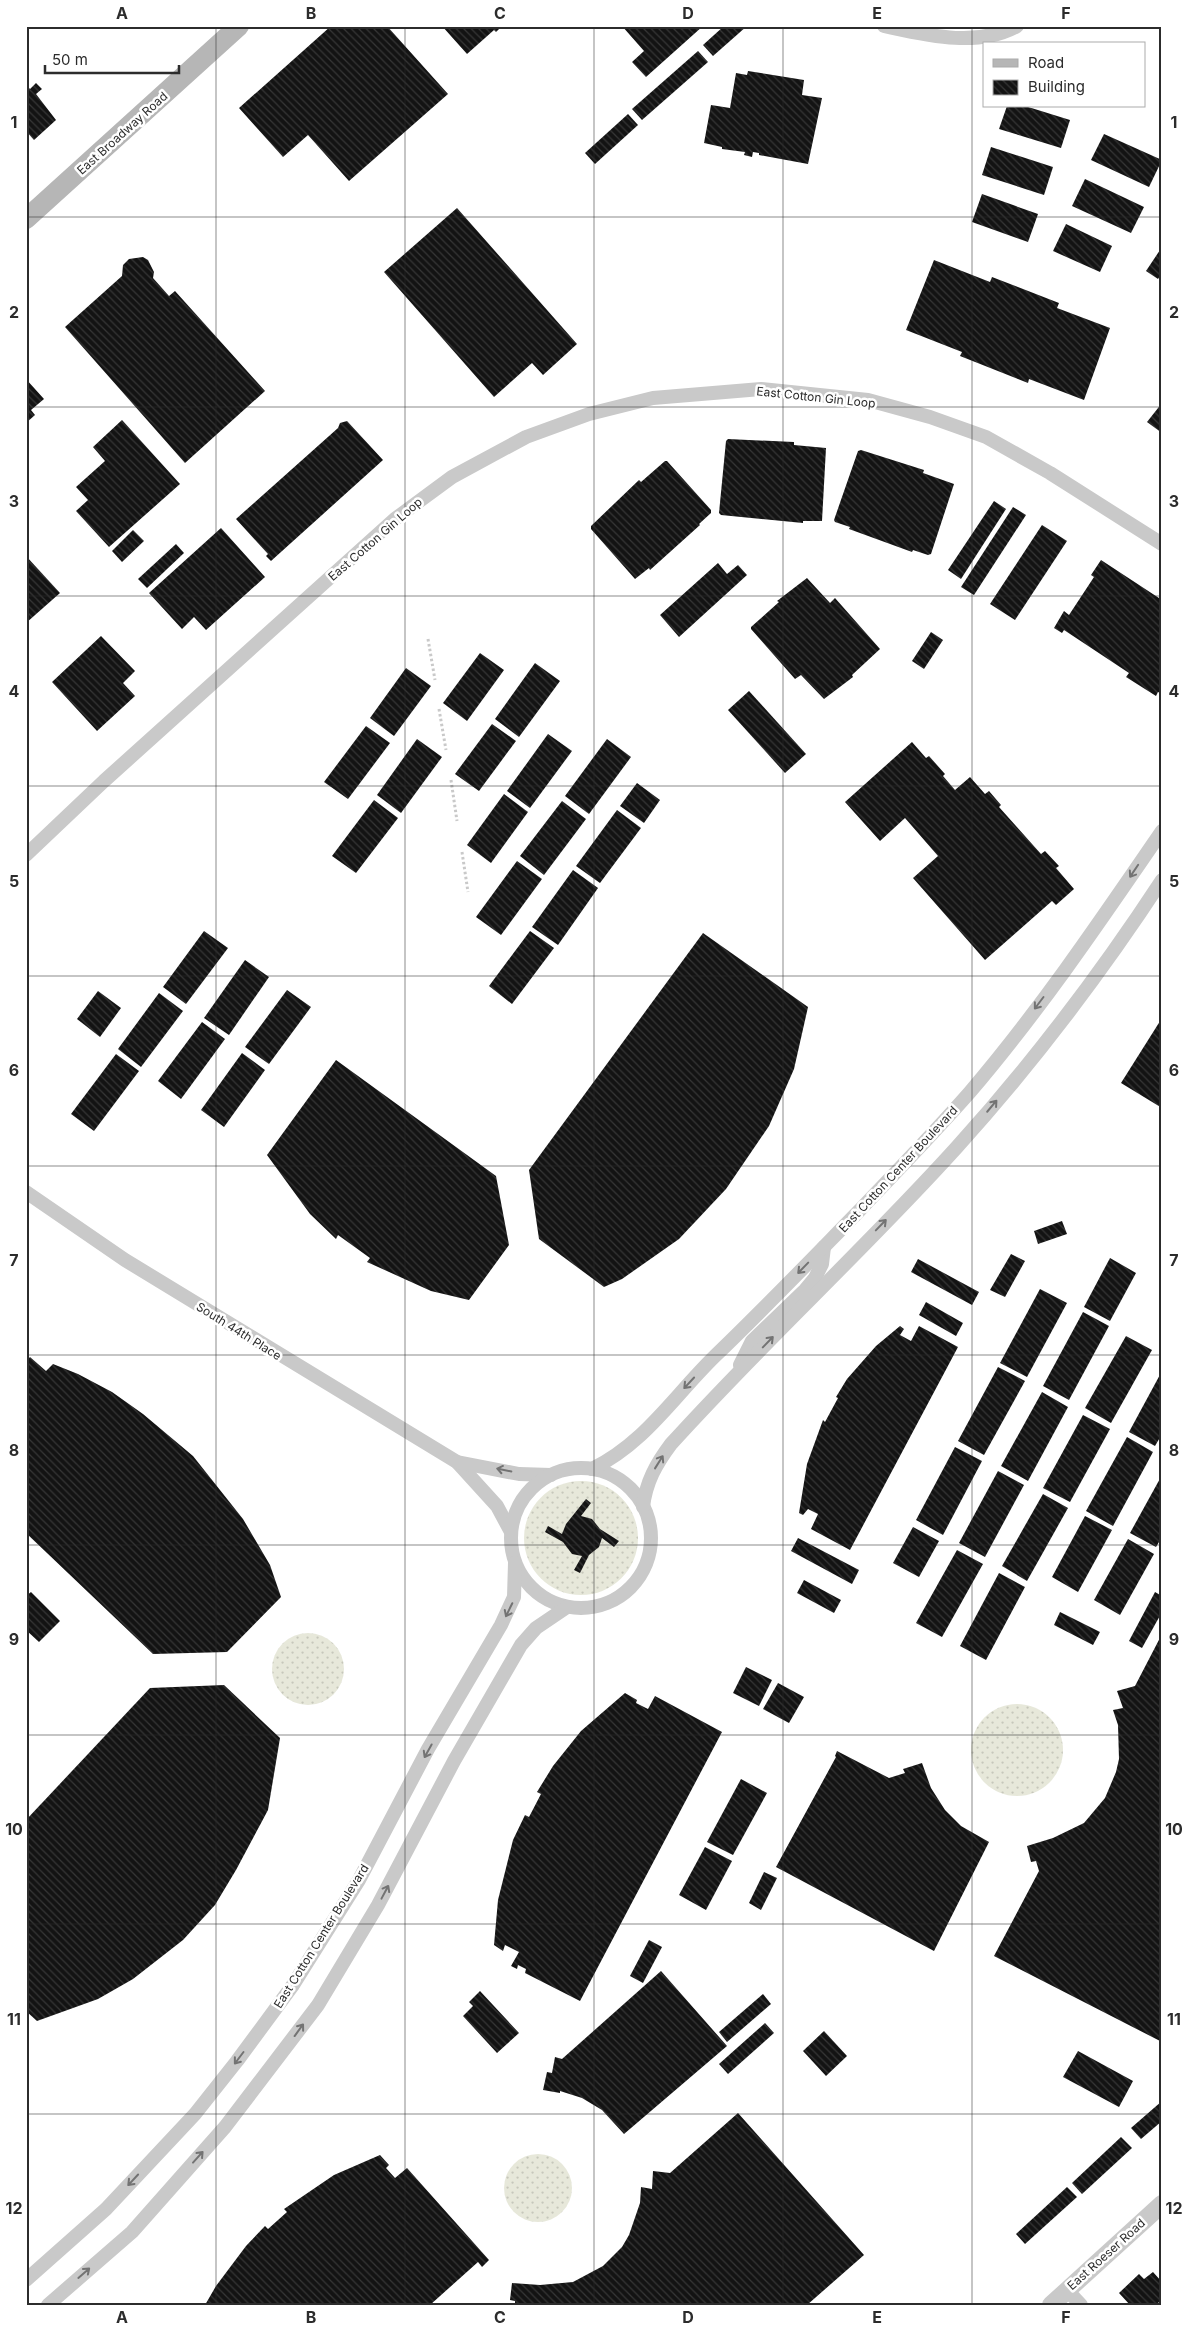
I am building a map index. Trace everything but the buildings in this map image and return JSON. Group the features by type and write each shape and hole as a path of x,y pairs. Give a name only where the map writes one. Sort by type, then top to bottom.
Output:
{"main road":[{"name":"East Broadway Road","path":"26,220 239,26"}],"street":[{"path":"884,26 954,38 988,37 1017,26"},
{"name":"East Cotton Gin Loop","path":"26,855 104,781 395,519 452,477 526,437 590,414 654,398 761,389 868,400 930,416 986,438 1050,473 1162,544"},
{"name":"East Cotton Center Boulevard","path":"592,1469 614,1458 636,1441 705,1366 938,1129 998,1058 1095,929 1162,831"},
{"name":"East Cotton Center Boulevard","path":"643,1507 645,1489 661,1457 732,1379 957,1147 1080,996 1119,944 1162,880"},
{"name":"South 44th Place","path":"26,1192 141,1270 457,1462 497,1506 512,1532"},
{"path":"732,1379 752,1341 815,1278 822,1264 824,1247"},
{"name":"South 44th Place","path":"457,1462 519,1474 551,1476"},
{"name":"East Cotton Center Boulevard","path":"26,2280 106,2209 189,2120 237,2061 293,1985 359,1880 428,1749 508,1612 514,1597 515,1562 512,1532 516,1514 522,1502 539,1483 551,1476 569,1470 592,1469 608,1474 623,1482 633,1492 643,1507 650,1526 651,1541 644,1568 636,1581 624,1594 602,1605 584,1608 567,1607 553,1602 536,1592 515,1562"},
{"path":"48,2305 132,2232 225,2127 258,2086 318,2005 368,1921 454,1762 517,1651 536,1628 567,1607"},
{"name":"East Roeser Road","path":"1051,2305 1162,2204"},
{"path":"1067,2290 1081,2305"}],"path":[{"path":"428,639 434,680"},
{"path":"439,709 446,750"},
{"path":"450,780 457,821"},
{"path":"462,852 468,892"}],"shaded area":[{"path":"581,1481 603,1485 613,1490 629,1506 634,1516 638,1538 634,1560 629,1570 613,1586 603,1591 581,1595 559,1591 549,1586 533,1570 528,1560 524,1538 528,1516 533,1506 549,1490 559,1485"},
{"path":"315,1633 334,1643 342,1655 344,1669 342,1683 334,1695 322,1703 301,1705 282,1695 274,1683 272,1662 282,1643 294,1635"},
{"path":"1008,1704 1026,1704 1043,1711 1056,1724 1063,1741 1063,1759 1056,1776 1043,1789 1026,1796 1008,1796 991,1789 978,1776 971,1759 971,1741 978,1724 991,1711"},
{"path":"531,2154 545,2154 557,2159 567,2169 572,2181 572,2195 567,2207 557,2217 545,2222 531,2222 519,2217 509,2207 504,2195 504,2181 509,2169 519,2159"}]}
